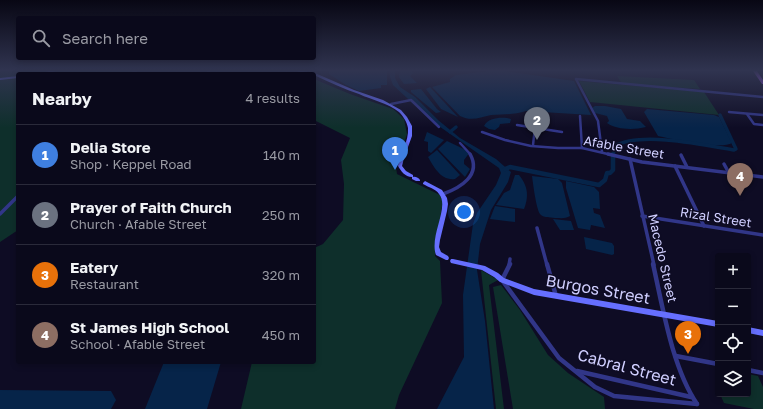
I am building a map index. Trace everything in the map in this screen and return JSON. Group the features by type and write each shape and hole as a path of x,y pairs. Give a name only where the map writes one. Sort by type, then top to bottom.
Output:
{"street":[{"path":"351,90 391,104 403,115 410,129 409,138 400,164 404,172 443,194 460,187 474,172 472,154 460,143"},
{"path":"582,90 599,125 602,152"},
{"path":"691,90 763,97"},
{"path":"391,104 411,100 439,128"},
{"path":"729,112 763,115"},
{"path":"747,114 754,124 763,125"},
{"path":"580,116 582,148"},
{"path":"517,125 562,132"},
{"path":"533,145 535,128"},
{"name":"Afable Street","path":"482,132 501,139 533,145 572,149 582,148 630,159 687,168 763,177"},
{"path":"682,155 687,168"},
{"name":"Macedo Street","path":"574,370 595,387 610,395 624,398 697,404 691,396 676,356 642,216 630,159"},
{"path":"724,164 729,173"},
{"path":"711,165 714,171"},
{"path":"675,166 704,226"},
{"name":"Burgos Street","path":"443,194 445,201 436,249 439,254 449,260 490,271 502,280 534,292 715,323"},
{"path":"0,214 16,198"},
{"name":"Rizal Street","path":"642,216 763,235"},
{"path":"537,228 556,296"},
{"path":"502,280 510,264 510,259"},
{"name":"Cabral Street","path":"502,280 559,358 574,370 620,382 691,396"},
{"path":"751,331 763,333"},
{"path":"676,356 715,363"},
{"path":"751,371 763,373"}],"green space":[{"path":"0,90 16,90 16,231 0,242"},
{"path":"316,90 341,90 393,109 404,119 407,134 396,167 397,174 440,195 443,201 435,248 435,256 440,261 442,303 399,395 395,409 241,409 252,364 316,364 316,247 323,244 343,220 344,184 341,160 350,138 316,121"},
{"path":"584,90 682,90 704,92 719,115 590,102"},
{"path":"481,270 498,280 489,285 504,409 496,409"},
{"path":"501,285 520,310 548,355 568,373 604,397 605,409 513,409 493,287"},
{"path":"751,375 758,376 763,387 763,409 754,409 724,403 721,397 751,397"}],"water":[{"path":"398,90 405,90 415,97 438,120 460,138 496,159 511,172 508,182 491,210 480,244 477,270 485,321 494,409 437,409 464,357 463,295 473,224 477,213 496,185 501,173 499,168 433,122"},
{"path":"411,90 422,90 441,112 436,113 411,92"},
{"path":"427,90 433,90 458,117 441,109"},
{"path":"435,90 579,90 591,115 526,111 468,119 460,116"},
{"path":"595,106 621,109 627,119 640,121 646,127 626,129 611,125 607,123 609,121 607,116 595,113 592,108"},
{"path":"647,109 714,115 719,117 732,143 726,145 707,145 658,136 644,112"},
{"path":"497,118 511,119 510,123 500,124 495,130 484,126 488,121"},
{"path":"427,132 444,140 431,153 428,151 428,142 424,141"},
{"path":"447,141 470,152 464,160 464,164 470,169 465,177 438,149"},
{"path":"437,150 460,175 455,179 442,176 428,157"},
{"path":"515,175 519,175 526,187 527,200 524,209 496,205 504,193 510,190"},
{"path":"532,176 558,179 562,183 570,216 565,218 555,218 545,217 540,214 536,201"},
{"path":"566,181 594,187 599,192 600,209 593,208 594,213 600,215 605,228 591,225 590,230 578,228 566,188"},
{"path":"495,206 515,209 515,222 490,219"},
{"path":"553,219 571,221 574,230 560,230"},
{"path":"584,237 612,243 614,246 614,254 612,255 586,249"},
{"path":"163,364 220,364 207,409 145,409"},
{"path":"0,390 111,391 116,400 111,409 0,409"}],"waterway":[{"path":"613,155 615,146 626,142 656,139 673,140 734,150 736,149 720,115"},
{"path":"450,132 456,127"},
{"path":"505,169 510,167 599,185 605,180 607,173 610,173 613,170 613,155"}],"place":[{"name":"Prayer of Faith Church","path":"537,140"},
{"name":"Delia Store","path":"395,170"},
{"name":"St James High School","path":"740,196"},
{"name":"Eatery","path":"688,354"}]}
